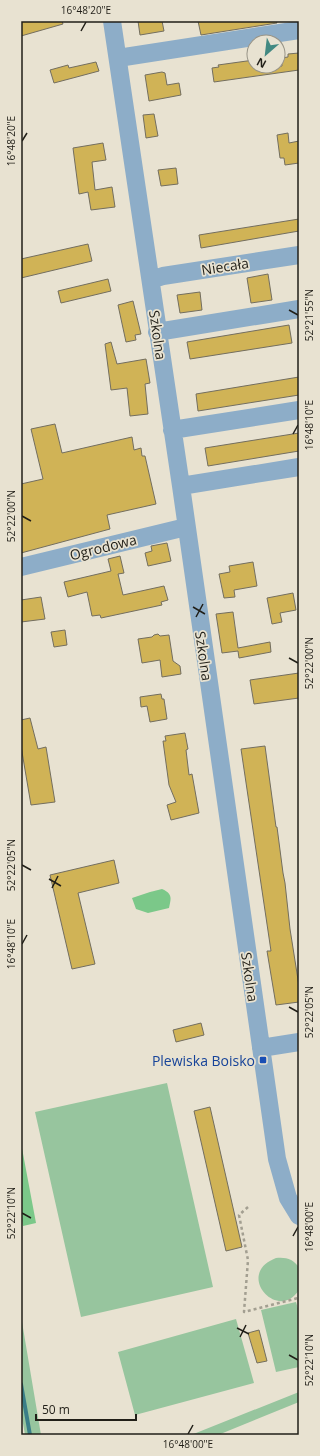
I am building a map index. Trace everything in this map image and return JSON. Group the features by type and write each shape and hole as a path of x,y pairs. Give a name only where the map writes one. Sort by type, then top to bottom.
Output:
{"street":[{"name":"Szkolna","path":"112,21 181,486 277,1160 288,1198 299,1216"},
{"path":"118,58 299,30"},
{"name":"Niecała","path":"151,280 163,276 299,255"},
{"path":"157,332 299,309"},
{"path":"172,430 299,410"},
{"path":"181,486 299,467"},
{"name":"Ogrodowa","path":"21,567 186,527"},
{"path":"261,1048 299,1042"}],"path":[{"path":"248,1207 238,1215 248,1260 244,1312 298,1298 299,1301"}],"green space":[{"path":"162,889 170,895 169,908 148,913 136,909 132,898"},
{"path":"167,1083 213,1287 81,1317 35,1112"},
{"path":"21,1143 36,1223 23,1226 21,1214"},
{"path":"276,1258 289,1259 295,1262 299,1268 299,1290 290,1299 281,1301 271,1299 259,1284 259,1274 264,1265"},
{"path":"296,1302 299,1312 299,1367 276,1372 261,1310"},
{"path":"236,1319 254,1383 135,1415 118,1352"},
{"path":"21,1322 41,1435 25,1435 21,1412"},
{"path":"299,1392 299,1402 218,1435 191,1435"}],"building":[{"path":"21,21 62,21 63,24 21,36"},
{"path":"138,21 162,21 164,31 140,35"},
{"path":"198,21 276,21 277,23 201,35"},
{"path":"299,53 299,70 286,72 286,57 288,57 288,54"},
{"path":"246,61 246,74 271,74 214,82 212,68 219,67 218,65"},
{"path":"96,62 99,71 54,83 50,70 68,65 69,68"},
{"path":"162,72 165,73 167,85 179,83 181,95 149,101 145,75"},
{"path":"154,114 158,136 146,138 143,115"},
{"path":"288,133 289,143 299,141 299,163 285,165 284,158 280,158 277,135"},
{"path":"103,143 106,160 92,162 95,190 112,187 115,207 91,210 88,192 79,194 73,148"},
{"path":"176,168 178,184 161,186 158,170"},
{"path":"299,219 299,231 201,248 199,235"},
{"path":"88,244 92,261 21,278 21,259"},
{"path":"268,274 272,300 251,303 247,278"},
{"path":"108,279 111,291 61,303 58,291"},
{"path":"200,292 202,310 180,313 177,295"},
{"path":"133,301 141,334 135,335 136,340 126,342 118,305"},
{"path":"289,325 292,343 190,359 187,342"},
{"path":"111,342 117,364 146,359 150,383 145,384 148,414 130,416 127,388 111,390 105,344"},
{"path":"299,377 299,395 198,411 196,394"},
{"path":"55,424 62,453 132,437 134,450 141,448 142,456 145,456 156,504 107,515 110,529 21,553 21,484 43,479 31,429"},
{"path":"299,433 299,451 208,466 205,448"},
{"path":"167,543 171,561 148,566 145,553 152,551 151,546"},
{"path":"120,556 124,573 118,574 123,595 164,586 168,600 161,602 162,605 101,618 100,615 92,616 87,592 68,597 64,582 111,571 108,559"},
{"path":"253,562 257,586 234,590 235,597 224,598 219,574 230,572 229,566"},
{"path":"293,593 296,610 280,613 282,622 272,624 267,598"},
{"path":"41,597 45,619 21,622 21,600"},
{"path":"233,612 238,648 270,642 271,652 239,658 238,651 222,653 216,614"},
{"path":"65,630 67,645 54,647 51,632"},
{"path":"158,634 160,636 169,635 173,661 180,666 181,674 162,677 160,660 142,663 138,639 152,637"},
{"path":"299,673 299,698 254,704 250,680"},
{"path":"161,694 162,699 164,699 167,719 150,722 147,706 141,707 140,697"},
{"path":"30,718 38,749 46,747 55,802 31,805 21,746 21,720"},
{"path":"185,733 188,749 186,750 189,775 192,774 199,813 171,820 167,805 176,802 169,785 163,741 166,741 165,736"},
{"path":"265,746 299,986 299,1002 276,1005 267,951 271,951 241,749"},
{"path":"114,860 119,883 78,893 95,964 72,969 50,875"},
{"path":"201,1023 204,1035 176,1042 173,1030"},
{"path":"210,1107 242,1247 226,1251 194,1111"},
{"path":"259,1330 267,1361 257,1363 248,1333"}],"waterway":[{"path":"21,1384 30,1435"}],"place":[{"name":"Plewiska Boisko","path":"263,1060"}]}
